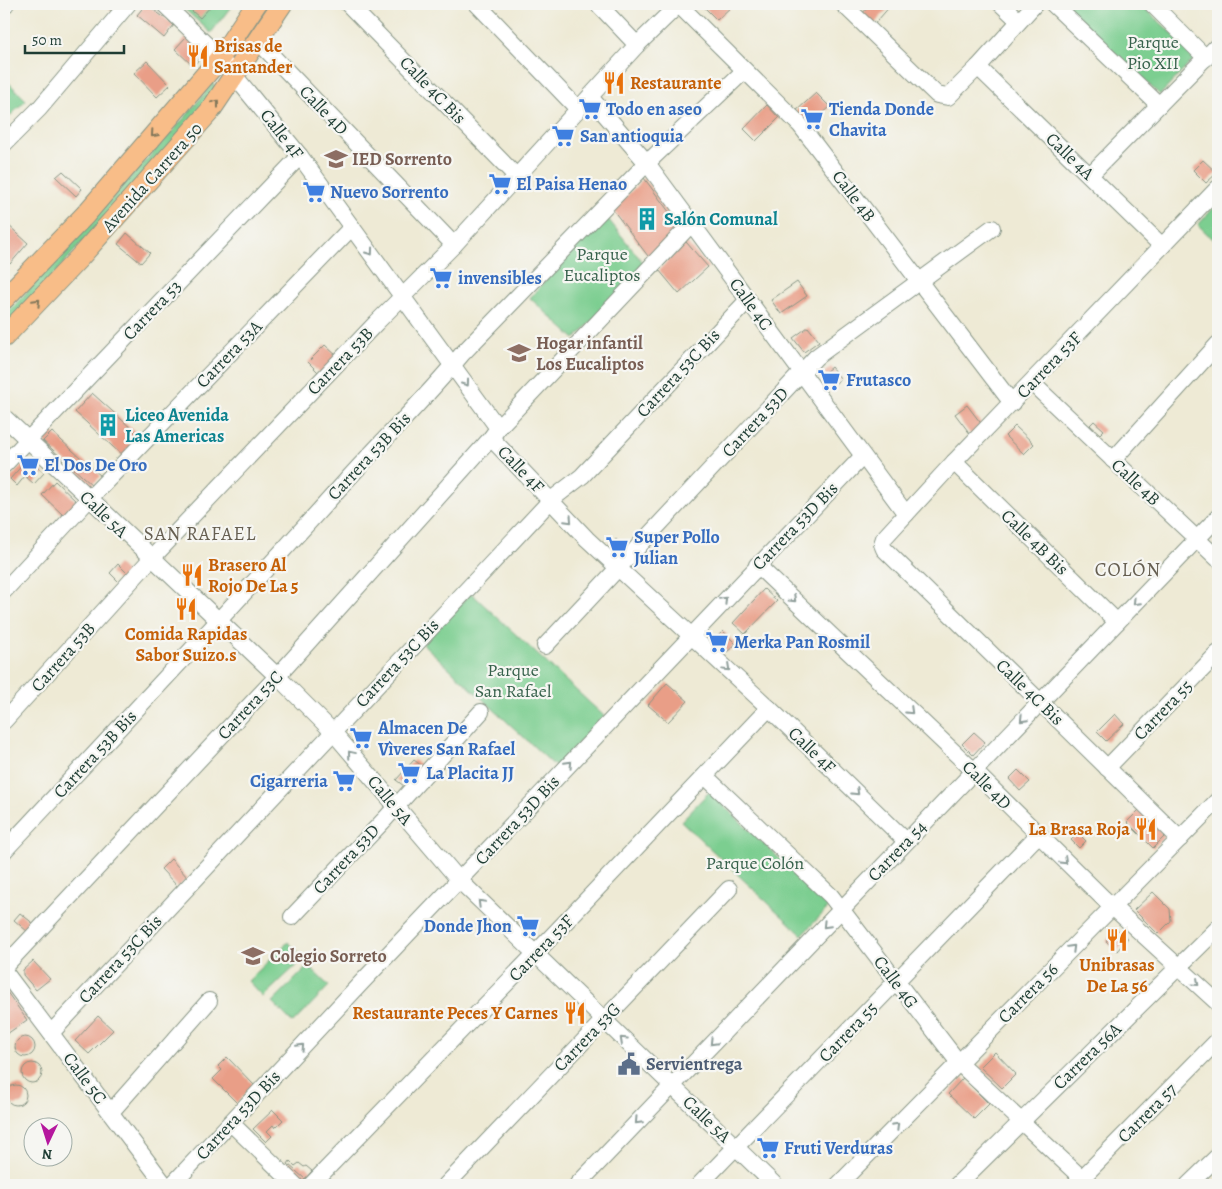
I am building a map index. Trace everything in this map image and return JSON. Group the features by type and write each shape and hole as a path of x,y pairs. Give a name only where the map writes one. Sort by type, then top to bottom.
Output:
{"main road":[{"name":"Avenida Carrera 50","path":"4,299 85,215 220,58 256,4"},
{"name":"Avenida Carrera 50","path":"4,337 80,257 189,135 235,76 282,4"}],"street":[{"path":"4,144 39,109 128,4"},
{"name":"Calle 4F","path":"164,4 220,58 300,156 453,365 495,433 567,519 769,708 906,841"},
{"name":"Calle 4C Bis","path":"348,4 517,177"},
{"path":"477,4 578,109"},
{"path":"598,4 637,45"},
{"name":"Carrera 53B","path":"4,721 151,559 454,245 637,45 679,4"},
{"name":"Calle 4B","path":"679,4 800,125 1012,404"},
{"path":"843,4 937,94 943,97 948,97 978,68 1035,4"},
{"path":"1001,4 1019,21"},
{"path":"1053,4 1159,105"},
{"path":"1152,4 1206,58"},
{"name":"Calle 4D","path":"257,40 454,245"},
{"path":"1090,175 1218,45"},
{"name":"Calle 4A","path":"978,68 1162,246"},
{"name":"Carrera 53B Bis","path":"4,851 220,621 453,365 647,164 744,71"},
{"name":"Calle 4C","path":"590,97 647,164 692,223 862,457 906,514"},
{"name":"Carrera 53","path":"4,465 300,156"},
{"name":"Carrera 53F","path":"882,544 884,538 954,462 1012,404 1218,188"},
{"name":"Carrera 53C","path":"4,967 277,676 495,433 692,223"},
{"name":"Carrera 53A","path":"4,591 89,499 352,228"},
{"name":"Carrera 53D","path":"545,646 816,357 918,280 992,228"},
{"name":"Carrera 53C Bis","path":"52,1033 551,500 582,476 748,300"},
{"path":"1113,460 1218,344"},
{"name":"Calle 4B","path":"1032,383 1218,559"},
{"name":"Calle 5A","path":"4,417 151,559 220,621 277,676 332,732 460,881 534,956 775,1185"},
{"name":"Carrera 53D Bis","path":"172,1185 691,634 862,457"},
{"name":"Calle 4B Bis","path":"954,462 1117,622"},
{"name":"Carrera 54","path":"577,1185 1218,517"},
{"name":"Calle 4C Bis","path":"882,544 884,549 1180,839"},
{"name":"Calle 4D","path":"757,565 974,771 1113,907 1218,1003"},
{"name":"Carrera 55","path":"1108,768 1218,653"},
{"name":"Carrera 53F","path":"311,1185 534,956 769,708"},
{"name":"Carrera 53D","path":"292,917 386,818 394,806 481,712"},
{"name":"Calle 4G","path":"705,776 842,908 896,983 959,1062 1082,1183"},
{"name":"Carrera 56","path":"838,1185 1218,800"},
{"name":"Carrera 55","path":"699,1185 1038,835"},
{"name":"Carrera 53G","path":"446,1185 729,889"},
{"name":"Carrera 56A","path":"957,1185 1218,928"},
{"name":"Calle 5C","path":"4,971 165,1185"},
{"path":"111,1112 209,1001"},
{"name":"Carrera 57","path":"1082,1183 1218,1040"},
{"path":"231,1123 295,1185"},
{"path":"1188,1185 1218,1156"}],"green space":[{"path":"179,4 233,4 211,33"},
{"name":"Parque Pio XII","path":"1062,4 1140,4 1197,56 1160,95"},
{"path":"4,78 26,100 4,122"},
{"path":"213,83 218,91 4,330 4,317 186,116"},
{"path":"1218,203 1218,244 1198,225"},
{"name":"Parque Eucaliptos","path":"604,214 645,265 575,339 530,298"},
{"name":"Parque San Rafael","path":"471,593 604,716 556,767 423,644"},
{"name":"Parque Colón","path":"709,792 830,906 802,935 681,821"},
{"path":"288,942 304,958 263,997 248,981"},
{"path":"308,966 329,986 293,1023 272,1002"}],"building":[{"path":"102,4 117,4 112,11"},
{"path":"146,4 174,25 164,38 137,15"},
{"path":"184,4 213,4 200,18"},
{"path":"706,4 733,5 717,20 703,6"},
{"path":"871,4 892,4 871,28 859,17"},
{"path":"186,37 204,54 193,66 175,49"},
{"path":"147,61 170,85 157,97 134,73"},
{"path":"816,93 830,107 810,125 796,111"},
{"path":"767,105 779,118 756,141 744,129"},
{"path":"1203,160 1217,173 1206,183 1193,170"},
{"path":"63,171 82,189 76,196 56,177"},
{"name":"Salón Comunal","path":"644,178 681,228 651,260 613,210"},
{"path":"7,224 28,243 10,264 4,259 4,228"},
{"path":"127,233 150,253 141,263 118,244"},
{"path":"686,242 708,267 679,294 659,270"},
{"path":"797,282 807,296 781,314 771,300"},
{"path":"808,327 819,341 804,352 793,338"},
{"path":"325,345 339,358 321,375 308,362"},
{"path":"831,367 841,379 833,385 824,373"},
{"name":"Liceo Avenida Las Americas","path":"92,393 142,438 124,457 75,412"},
{"path":"967,405 983,426 971,435 955,414"},
{"path":"1094,421 1104,430 1100,434 1090,425"},
{"path":"1015,426 1034,444 1024,454 1005,436"},
{"path":"52,432 101,476 92,485 43,441"},
{"path":"26,461 30,461 44,473 34,484 25,476 17,486 10,479"},
{"path":"55,481 77,502 64,516 42,495"},
{"path":"616,539 625,548 620,552 611,544"},
{"path":"118,564 129,575 121,584 110,573"},
{"path":"764,589 777,601 745,634 733,623"},
{"path":"723,631 736,644 727,652 715,639"},
{"path":"667,683 688,701 668,722 648,705"},
{"path":"1115,714 1124,724 1106,741 1097,732"},
{"path":"974,732 985,742 973,755 962,744"},
{"name":"La Placita JJ","path":"414,760 422,766 404,786 396,780"},
{"path":"1018,770 1030,782 1020,791 1009,779"},
{"name":"La Brasa Roja","path":"1139,810 1165,836 1153,848 1127,822"},
{"path":"1078,833 1086,841 1079,848 1071,840"},
{"path":"171,859 188,878 178,887 161,869"},
{"path":"1153,892 1170,909 1171,921 1158,934 1134,910"},
{"path":"20,913 35,925 28,932 14,920"},
{"name":"Unibrasas De La 56","path":"1116,929 1128,938 1117,951 1106,941"},
{"path":"33,961 50,979 36,990 23,975 23,970"},
{"path":"4,988 27,1020 4,1036"},
{"path":"98,1016 113,1030 89,1054 75,1041"},
{"path":"25,1037 32,1040 35,1047 32,1054 25,1057 18,1054 15,1047 18,1040"},
{"path":"995,1052 1016,1074 1002,1088 980,1067"},
{"path":"227,1057 254,1085 237,1103 213,1079 222,1070 218,1066"},
{"path":"32,1063 39,1066 42,1073 39,1080 32,1083 25,1080 22,1073 25,1066"},
{"path":"4,1067 9,1076 4,1086"},
{"path":"963,1078 989,1104 974,1119 948,1094"},
{"path":"16,1085 23,1088 26,1095 23,1102 16,1105 9,1102 6,1095 9,1088"},
{"path":"273,1110 283,1120 275,1128 273,1125 267,1131 272,1136 266,1142 253,1129"},
{"path":"290,1161 295,1166 299,1163 312,1171 305,1179 288,1164"}],"place":[{"name":"Brisas de Santander","path":"198,56"},
{"name":"Restaurante","path":"614,83"},
{"name":"Todo en aseo","path":"590,109"},
{"name":"Tienda Donde Chavita","path":"812,119"},
{"name":"San antioquia","path":"563,136"},
{"name":"IED Sorrento","path":"336,159"},
{"name":"El Paisa Henao","path":"500,184"},
{"name":"Nuevo Sorrento","path":"314,192"},
{"name":"Salón Comunal","path":"647,219"},
{"name":"invensibles","path":"441,278"},
{"name":"Hogar infantil Los Eucaliptos","path":"519,353"},
{"name":"Frutasco","path":"829,380"},
{"name":"Liceo Avenida Las Americas","path":"108,425"},
{"name":"El Dos De Oro","path":"28,465"},
{"name":"Super Pollo Julian","path":"617,547"},
{"name":"Brasero Al Rojo De La 5","path":"192,575"},
{"name":"Comida Rapidas Sabor Suizo.s","path":"186,609"},
{"name":"Merka Pan Rosmil","path":"717,642"},
{"name":"Almacen De Vìveres San Rafael","path":"361,738"},
{"name":"La Placita JJ","path":"409,773"},
{"name":"Cigarreria","path":"344,781"},
{"name":"La Brasa Roja","path":"1146,829"},
{"name":"Donde Jhon","path":"528,926"},
{"name":"Unibrasas De La 56","path":"1117,940"},
{"name":"Colegio Sorreto","path":"253,956"},
{"name":"Restaurante Peces Y Carnes","path":"575,1013"},
{"name":"Servientrega","path":"629,1064"},
{"name":"Fruti Verduras","path":"768,1148"}],"district":[{"name":"SAN RAFAEL","path":"200,534"},
{"name":"COLÓN","path":"1128,570"}]}
